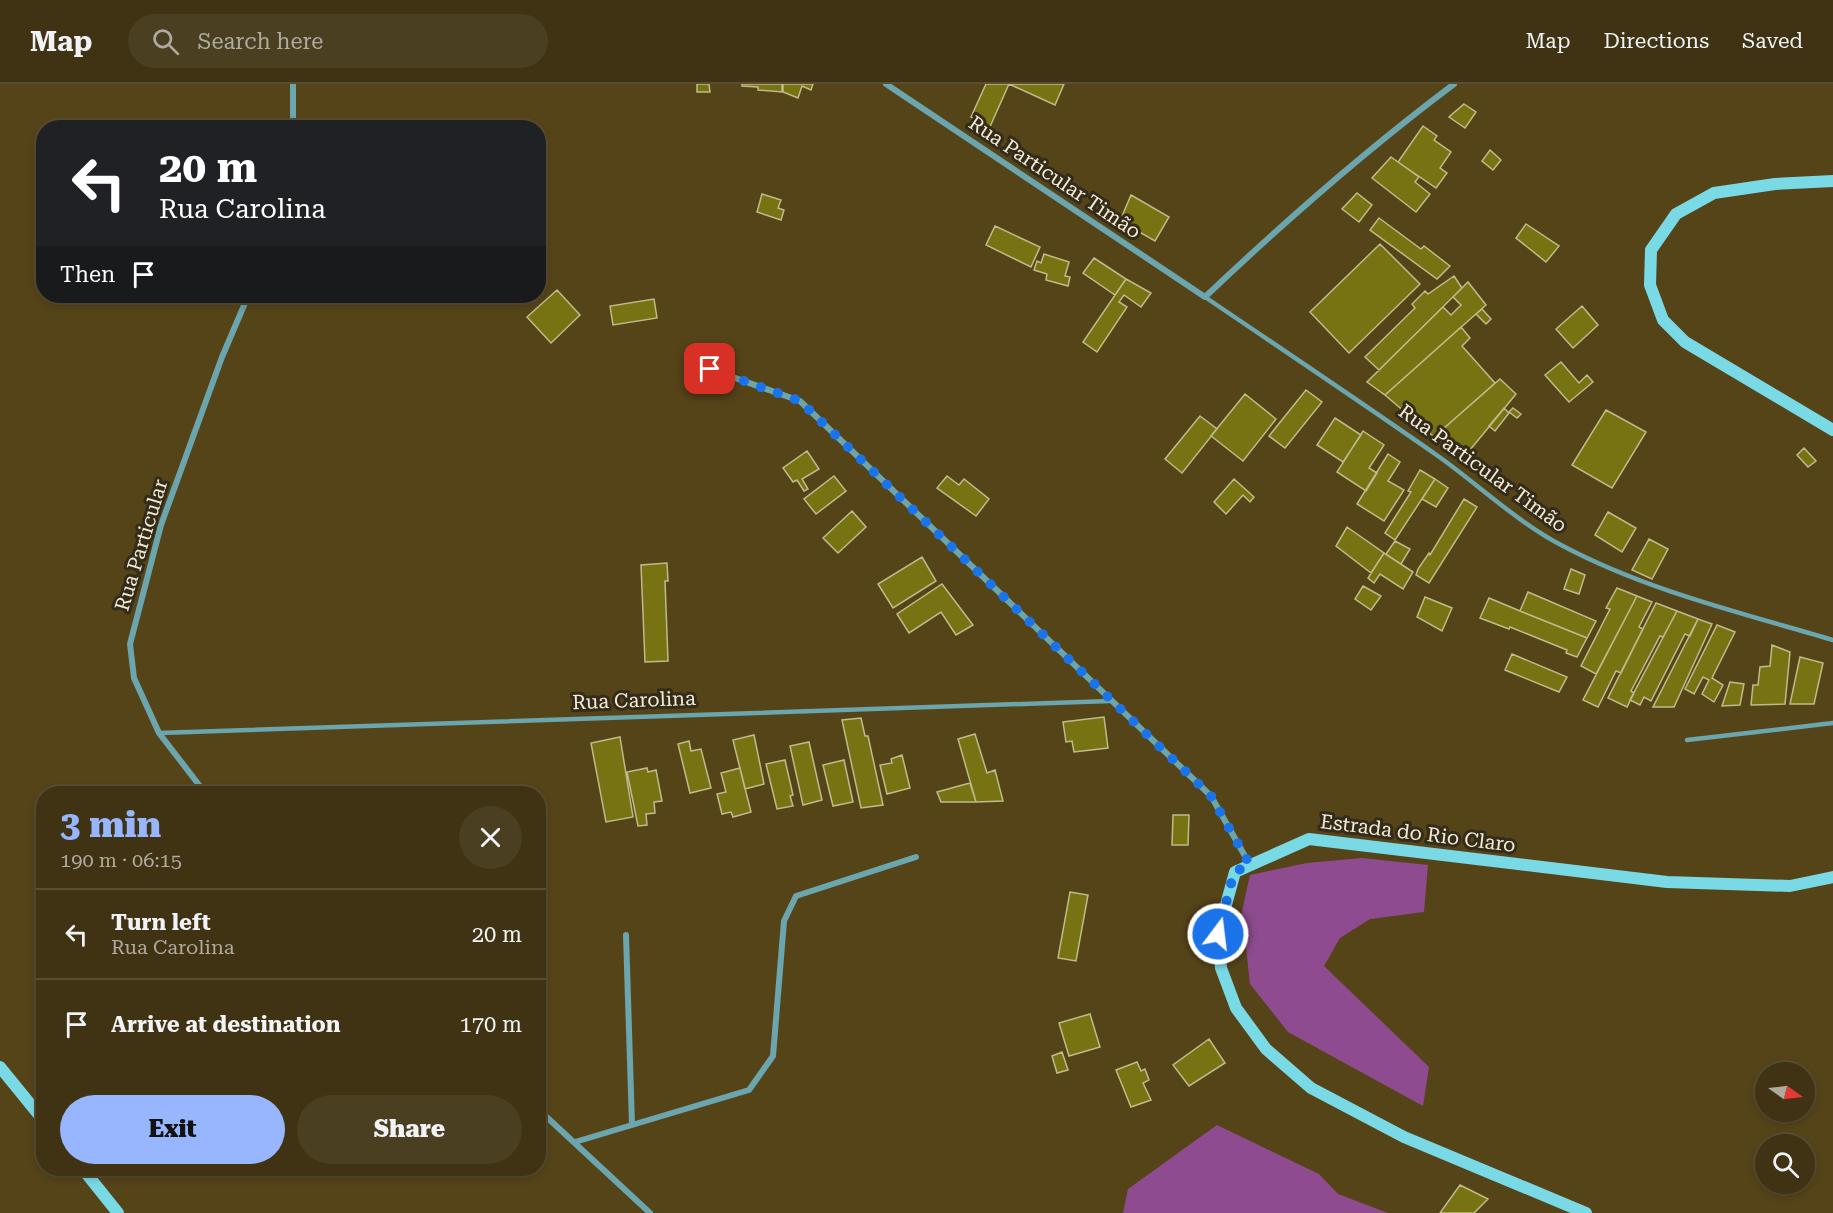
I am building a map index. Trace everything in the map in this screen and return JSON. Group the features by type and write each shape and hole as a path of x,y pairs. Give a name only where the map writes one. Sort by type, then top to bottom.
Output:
{"main road":[{"path":"1833,181 1774,184 1714,193 1676,214 1651,250 1650,285 1663,320 1685,342 1833,430"},
{"name":"Estrada do Rio Claro","path":"1586,1213 1404,1137 1311,1088 1266,1049 1236,1008 1221,968 1218,934 1234,872 1310,839 1667,882 1790,886 1833,877"},
{"path":"0,1067 36,1111"},
{"path":"88,1176 118,1213"}],"street":[{"path":"293,84 293,120"},
{"name":"Rua Particular Timão","path":"886,84 1205,297"},
{"path":"1205,297 1274,232 1392,130 1454,84"},
{"name":"Rua Particular","path":"200,786 159,733 134,678 130,644 161,525 222,357 245,303"},
{"path":"710,369 800,401 1211,796 1250,865"},
{"path":"575,1142 749,1090 773,1056 784,921 796,896 916,857"},
{"path":"626,935 632,1125"},
{"path":"546,1116 650,1213"}],"lane":[{"name":"Rua Particular Timão","path":"1205,297 1385,418 1459,471 1520,519 1563,546 1639,580 1699,601 1833,640"},
{"name":"Rua Carolina","path":"159,733 1110,701"},
{"path":"1687,740 1833,723"}],"shaded area":[{"path":"1362,858 1428,865 1424,912 1370,919 1340,938 1324,966 1429,1067 1423,1106 1288,1032 1250,984 1242,911 1250,875 1307,863"},
{"path":"1217,1125 1319,1174 1338,1194 1388,1213 1123,1213 1128,1189"}],"building":[{"path":"697,84 709,84 710,92 697,92"},
{"path":"742,84 782,84 782,92 758,90 758,87 742,86"},
{"path":"783,84 813,84 811,90 802,86 798,98 783,92"},
{"path":"986,84 1009,84 989,129 971,117"},
{"path":"1009,84 1064,84 1055,105"},
{"path":"1464,104 1476,112 1465,128 1449,117"},
{"path":"1423,126 1437,136 1434,140 1451,152 1440,168 1447,173 1436,188 1398,162"},
{"path":"1490,150 1501,160 1493,170 1482,161"},
{"path":"1391,157 1419,177 1415,182 1430,194 1416,212 1372,178"},
{"path":"1357,193 1372,205 1359,222 1342,209"},
{"path":"762,194 781,200 778,208 784,210 781,220 757,212"},
{"path":"1131,195 1169,217 1155,241 1120,221"},
{"path":"1379,218 1421,249 1424,246 1450,266 1437,279 1370,230"},
{"path":"1526,224 1559,246 1546,262 1516,238"},
{"path":"995,226 1040,247 1031,267 986,245"},
{"path":"1380,244 1420,284 1349,353 1310,312"},
{"path":"1044,254 1069,262 1065,276 1070,277 1068,286 1046,280 1047,274 1034,270 1037,261 1041,263"},
{"path":"1094,258 1126,279 1115,295 1083,273"},
{"path":"1454,276 1462,288 1379,370 1365,357 1415,308 1412,304 1425,291 1428,294"},
{"path":"1126,279 1151,293 1141,307 1124,295 1119,302 1127,307 1097,352 1083,342"},
{"path":"1468,282 1486,305 1385,395 1367,382 1443,307 1451,315 1461,305 1453,297"},
{"path":"557,290 580,315 551,343 527,317 543,303 546,303 546,300"},
{"path":"654,299 657,318 613,325 610,306"},
{"path":"1582,306 1598,325 1573,348 1556,329"},
{"path":"1482,309 1491,319 1486,324 1476,314"},
{"path":"1461,327 1470,338 1462,346 1495,383 1434,437 1385,395"},
{"path":"1561,362 1579,383 1587,375 1593,382 1569,402 1545,375"},
{"path":"1500,379 1516,394 1465,456 1434,437"},
{"path":"1306,390 1322,402 1285,448 1269,436"},
{"path":"1245,394 1276,419 1243,461 1211,436"},
{"path":"1504,408 1509,413 1495,431 1489,426"},
{"path":"1513,408 1521,414 1517,418 1509,412"},
{"path":"1606,410 1646,432 1612,488 1572,465"},
{"path":"1200,416 1217,429 1182,473 1165,459"},
{"path":"1335,418 1361,435 1343,462 1317,445"},
{"path":"1363,431 1384,445 1369,468 1377,473 1366,491 1337,472"},
{"path":"1804,448 1816,461 1808,467 1797,455"},
{"path":"807,451 819,469 802,479 808,489 804,491 797,480 793,482 783,468"},
{"path":"1388,454 1400,462 1388,481 1404,490 1384,521 1357,504"},
{"path":"1420,470 1435,479 1395,540 1385,533 1411,492 1408,491"},
{"path":"834,476 846,491 816,514 804,499"},
{"path":"947,476 959,485 964,479 989,499 976,516 937,488"},
{"path":"1234,479 1254,497 1250,502 1243,495 1226,514 1214,502"},
{"path":"1435,479 1448,488 1436,507 1422,499"},
{"path":"1464,499 1477,507 1429,583 1416,575 1418,569 1429,553 1430,555"},
{"path":"852,511 866,527 838,553 823,538"},
{"path":"1608,512 1636,528 1622,552 1595,535"},
{"path":"1347,527 1384,553 1371,573 1336,546"},
{"path":"1649,539 1668,549 1652,579 1632,570"},
{"path":"1395,541 1410,549 1401,564 1386,554"},
{"path":"1384,553 1413,572 1403,589 1380,574 1374,583 1368,578"},
{"path":"922,557 936,581 893,608 878,584"},
{"path":"667,563 668,581 665,581 668,661 645,662 641,565"},
{"path":"1571,569 1585,575 1579,594 1564,589"},
{"path":"942,584 973,625 956,635 941,612 909,633 897,614"},
{"path":"1363,586 1381,596 1371,610 1355,599"},
{"path":"1617,588 1637,596 1596,674 1581,666 1610,609 1606,608"},
{"path":"1528,592 1596,621 1587,638 1520,611"},
{"path":"1637,596 1652,602 1639,627 1643,629 1621,673 1616,671 1598,707 1583,700"},
{"path":"1425,597 1452,608 1442,631 1417,617"},
{"path":"1489,598 1587,638 1577,657 1566,653 1567,650 1510,627 1509,629 1480,618"},
{"path":"1656,603 1677,611 1663,637 1660,636 1631,691 1634,693 1627,707 1608,698"},
{"path":"1677,611 1698,619 1690,636 1685,634 1651,701 1644,697 1640,705 1630,700"},
{"path":"1698,619 1712,624 1674,707 1653,707"},
{"path":"1717,625 1735,632 1712,678 1723,685 1714,702 1702,694 1709,680 1703,677 1694,694 1685,689"},
{"path":"1772,645 1790,652 1785,704 1751,705 1753,685 1758,685 1760,667 1770,666"},
{"path":"1512,654 1567,677 1559,692 1505,670"},
{"path":"1800,657 1823,663 1814,704 1790,704"},
{"path":"1730,682 1744,684 1740,705 1722,706"},
{"path":"1104,717 1108,748 1074,752 1072,741 1066,742 1063,722"},
{"path":"861,718 865,736 868,736 883,805 861,808 842,720"},
{"path":"975,734 987,773 995,770 1003,801 976,802 958,739"},
{"path":"754,735 764,784 745,789 733,740"},
{"path":"620,737 633,817 606,822 591,743"},
{"path":"689,741 691,751 701,749 711,788 690,793 678,744"},
{"path":"809,742 822,800 803,805 790,746"},
{"path":"902,755 910,788 887,794 880,765 892,763 891,759"},
{"path":"785,760 793,795 790,796 793,806 777,809 766,764"},
{"path":"844,760 853,802 833,806 823,765"},
{"path":"647,768 648,772 656,770 662,801 654,802 655,813 646,814 647,825 638,826 627,772"},
{"path":"740,768 751,812 733,817 731,812 722,814 717,794 726,792 721,773"},
{"path":"970,783 976,802 941,802 937,792"},
{"path":"1173,815 1189,815 1188,845 1172,845"},
{"path":"1070,892 1088,895 1076,961 1058,958"},
{"path":"1090,1014 1100,1047 1069,1056 1059,1023"},
{"path":"1209,1039 1225,1063 1189,1086 1173,1065"},
{"path":"1062,1052 1068,1070 1057,1073 1052,1056"},
{"path":"1137,1062 1141,1071 1145,1069 1149,1080 1143,1083 1151,1100 1131,1107 1116,1070"},
{"path":"1460,1185 1488,1199 1474,1213 1440,1213"}],"route":[{"path":"710,369 800,401 1211,796 1250,865 1234,872 1218,934"}]}
